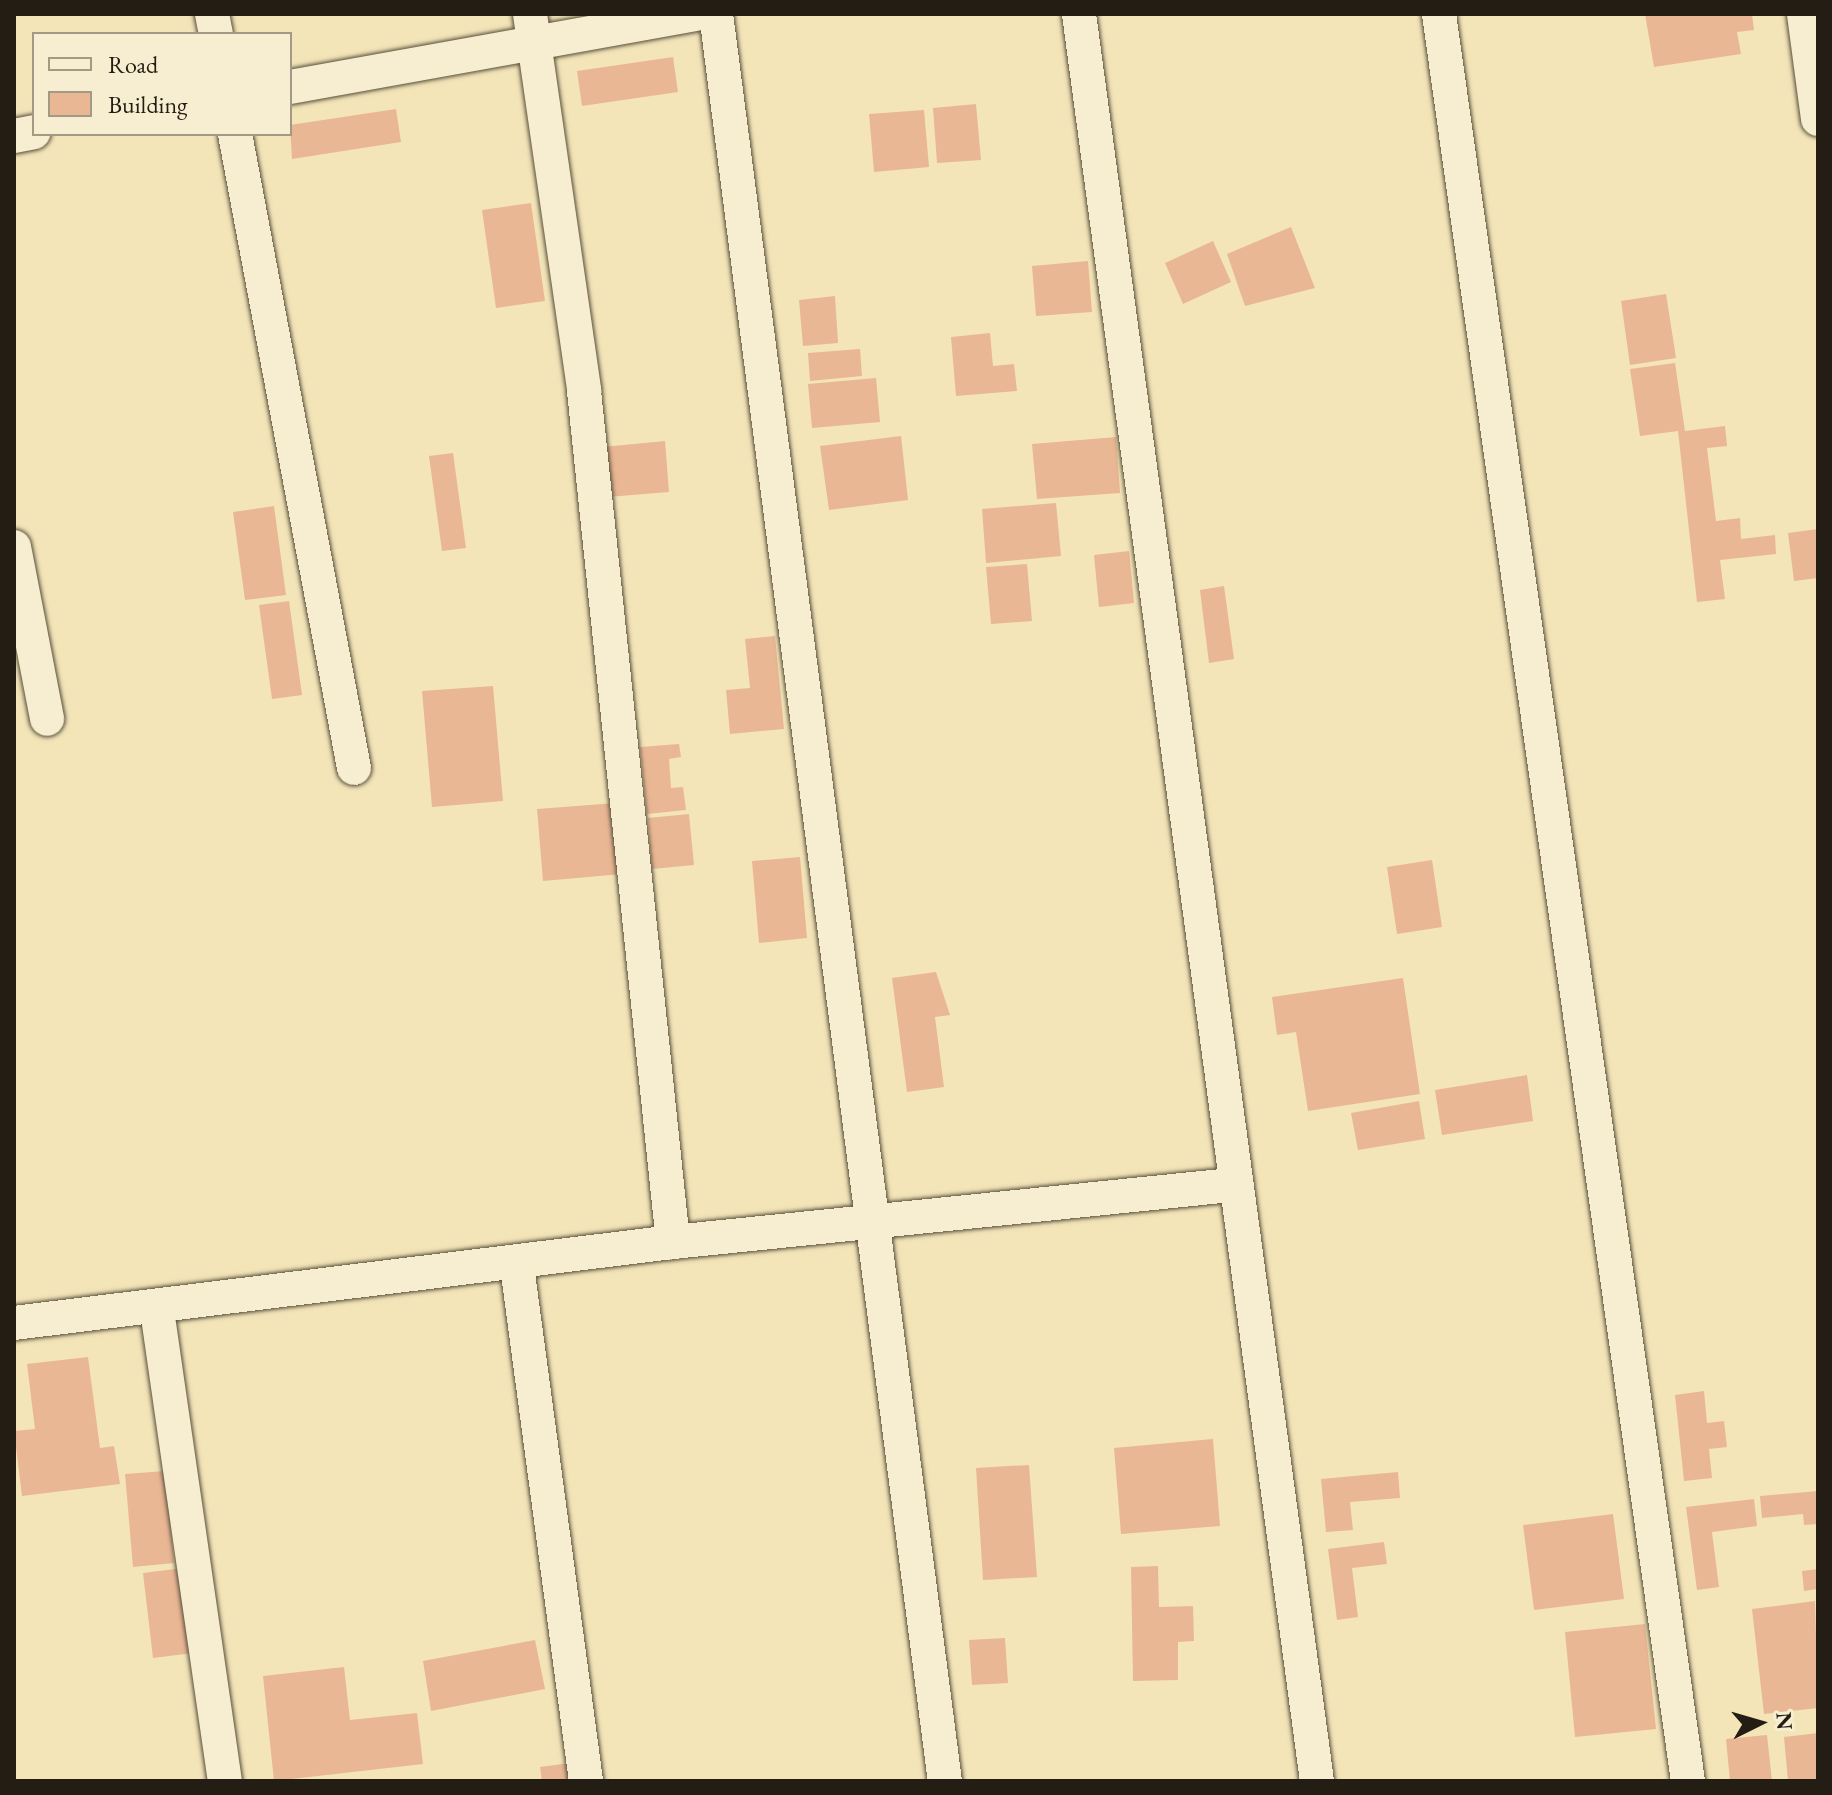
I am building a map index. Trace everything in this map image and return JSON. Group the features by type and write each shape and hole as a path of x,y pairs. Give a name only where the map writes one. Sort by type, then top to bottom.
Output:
{"street":[{"path":"292,87 533,28 695,14"},
{"path":"716,14 870,1226 945,1781"},
{"path":"1079,14 1231,1185 1317,1781"},
{"path":"1439,14 1688,1781"},
{"path":"1804,14 1818,119"},
{"path":"533,28 584,391 673,1242"},
{"path":"235,136 354,768"},
{"path":"14,547 47,719"},
{"path":"14,1323 157,1310 517,1266 673,1242 870,1226 1231,1185"},
{"path":"517,1266 586,1781"},
{"path":"157,1310 225,1781"}],"building":[{"path":"1645,14 1752,14 1754,30 1737,32 1741,54 1654,67"},
{"path":"673,57 678,92 582,106 577,71"},
{"path":"976,104 981,160 937,163 933,108"},
{"path":"396,109 401,142 292,159 292,125"},
{"path":"924,110 929,167 874,172 869,114"},
{"path":"531,203 545,301 496,308 482,210"},
{"path":"1291,227 1315,288 1245,306 1227,254"},
{"path":"1213,241 1231,282 1183,304 1165,263"},
{"path":"1088,261 1092,312 1036,316 1032,266"},
{"path":"1666,294 1676,358 1630,365 1621,301"},
{"path":"835,296 838,343 803,346 799,300"},
{"path":"990,333 993,366 1014,364 1017,391 956,396 951,337"},
{"path":"860,349 862,376 810,381 808,353"},
{"path":"1675,363 1685,431 1725,426 1727,446 1707,448 1716,521 1740,518 1741,539 1775,535 1776,554 1720,560 1725,599 1697,602 1678,431 1640,436 1630,369"},
{"path":"876,378 880,422 812,428 808,384"},
{"path":"901,436 908,500 829,510 820,446"},
{"path":"1116,437 1120,493 1037,499 1032,444"},
{"path":"665,441 669,492 608,497 603,447"},
{"path":"453,453 466,548 442,551 429,456"},
{"path":"1056,503 1061,556 986,563 982,509"},
{"path":"274,506 286,595 245,600 233,512"},
{"path":"1818,529 1818,578 1794,581 1788,533"},
{"path":"1129,551 1134,603 1099,607 1094,555"},
{"path":"1027,564 1032,621 991,624 986,567"},
{"path":"1224,586 1234,659 1209,663 1200,590"},
{"path":"289,601 302,695 272,699 259,605"},
{"path":"775,636 784,729 730,734 726,690 750,688 745,639"},
{"path":"493,686 503,801 432,807 422,691"},
{"path":"679,744 681,757 669,759 671,788 683,787 686,810 647,814 640,747"},
{"path":"616,803 622,874 543,881 537,809"},
{"path":"689,814 694,865 652,869 648,818"},
{"path":"800,857 807,938 759,943 752,861"},
{"path":"1432,860 1442,927 1397,934 1387,867"},
{"path":"936,972 950,1015 935,1017 944,1087 907,1092 892,978"},
{"path":"1403,978 1420,1094 1308,1111 1296,1032 1277,1035 1272,997"},
{"path":"1527,1075 1533,1121 1442,1135 1435,1090"},
{"path":"1419,1101 1425,1139 1358,1150 1351,1113"},
{"path":"88,1357 100,1448 114,1446 120,1484 22,1496 14,1431 35,1429 27,1364"},
{"path":"1704,1391 1707,1423 1724,1421 1727,1447 1709,1449 1712,1478 1684,1481 1675,1395"},
{"path":"1213,1439 1220,1526 1121,1534 1114,1448"},
{"path":"1029,1465 1037,1577 983,1580 976,1468"},
{"path":"165,1471 174,1563 133,1567 125,1474"},
{"path":"1398,1472 1400,1498 1350,1502 1353,1530 1326,1532 1321,1479"},
{"path":"1818,1491 1818,1524 1804,1525 1803,1514 1762,1518 1760,1496"},
{"path":"1754,1499 1757,1526 1712,1532 1719,1587 1697,1590 1686,1507"},
{"path":"1613,1514 1624,1599 1534,1610 1523,1525"},
{"path":"1384,1542 1387,1564 1352,1568 1358,1617 1337,1620 1328,1549"},
{"path":"1158,1566 1159,1607 1193,1606 1194,1641 1178,1642 1178,1680 1133,1681 1131,1567"},
{"path":"183,1568 193,1653 153,1658 143,1573"},
{"path":"1818,1569 1818,1589 1804,1591 1802,1571"},
{"path":"1815,1601 1818,1708 1764,1714 1752,1609"},
{"path":"1645,1624 1656,1729 1575,1737 1565,1632"},
{"path":"1005,1638 1008,1683 972,1685 969,1640"},
{"path":"535,1640 545,1689 431,1711 423,1661"},
{"path":"344,1667 350,1720 417,1713 423,1764 274,1781 263,1676"},
{"path":"1818,1733 1818,1779 1788,1781 1784,1737"},
{"path":"1767,1735 1772,1781 1730,1781 1726,1739"},
{"path":"570,1763 572,1781 542,1781 540,1767"}]}
